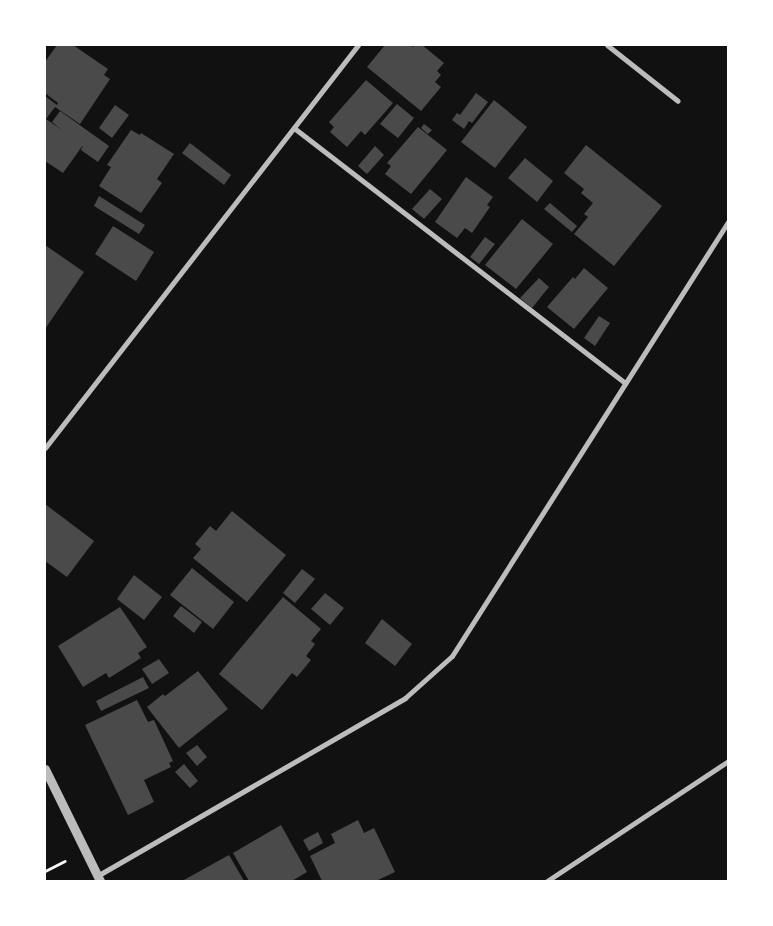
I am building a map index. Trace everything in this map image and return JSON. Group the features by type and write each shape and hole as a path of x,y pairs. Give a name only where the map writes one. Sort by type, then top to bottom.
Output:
{"street":[{"path":"45,448 358,45"},
{"path":"607,45 678,101"},
{"path":"294,128 625,383"},
{"path":"45,769 99,878 405,698 452,656 728,222"},
{"path":"547,881 728,761"}],"building":[{"path":"57,45 73,45 108,69 104,75 110,79 80,124 55,107 46,119 62,130 52,122 60,111 109,146 98,162 81,150 83,145 63,173 45,161 45,96 57,105 58,103 45,93 45,62"},
{"path":"385,45 410,45 413,47 415,45 422,45 444,63 437,71 441,75 435,82 441,87 421,111 367,67"},
{"path":"366,80 393,103 365,135 361,131 347,147 330,132 334,127 329,122"},
{"path":"476,93 488,102 472,123 469,121 464,129 452,120 457,113 460,115"},
{"path":"494,100 527,127 495,168 461,142"},
{"path":"397,104 414,118 398,138 380,124"},
{"path":"115,105 129,115 112,138 99,128"},
{"path":"424,124 432,130 428,134 421,128"},
{"path":"418,127 447,150 411,194 385,174 391,166 387,163"},
{"path":"131,130 140,135 141,133 174,154 157,179 162,183 141,213 99,186 111,167 107,165"},
{"path":"190,143 231,175 224,185 182,153"},
{"path":"586,145 662,206 614,266 574,234 588,217 584,214 593,203 581,193 584,189 564,173"},
{"path":"375,146 384,155 367,174 358,166"},
{"path":"525,158 553,181 537,202 508,178"},
{"path":"466,177 493,197 487,205 490,207 472,233 465,228 457,238 435,222"},
{"path":"430,189 442,199 424,219 412,209"},
{"path":"99,196 145,225 139,234 94,206"},
{"path":"550,203 577,226 572,232 544,209"},
{"path":"522,219 553,244 516,289 485,265"},
{"path":"113,226 154,252 136,281 95,254"},
{"path":"485,237 495,244 479,264 470,257"},
{"path":"45,245 84,272 45,329"},
{"path":"584,268 608,288 574,329 547,307 573,277 575,279"},
{"path":"539,278 549,287 532,308 520,298"},
{"path":"599,316 610,323 595,346 584,338"},
{"path":"45,504 94,541 67,577 45,561"},
{"path":"232,511 286,555 247,602 193,558 201,549 195,544 210,526 216,531"},
{"path":"192,568 234,602 213,629 170,595"},
{"path":"302,569 315,579 295,603 283,593"},
{"path":"134,575 162,597 144,620 117,599"},
{"path":"325,593 344,608 330,625 311,609"},
{"path":"283,597 321,629 311,641 315,644 306,656 311,660 297,677 292,673 262,710 219,674"},
{"path":"181,606 202,622 194,633 173,616"},
{"path":"120,607 147,647 138,653 141,658 109,678 106,673 83,687 58,646"},
{"path":"382,619 412,644 395,666 365,643"},
{"path":"159,659 169,673 152,684 142,669"},
{"path":"198,671 228,709 179,748 147,707"},
{"path":"143,677 149,688 101,711 96,701"},
{"path":"137,700 148,722 154,720 173,761 169,763 171,767 144,780 154,802 128,815 85,725"},
{"path":"197,745 207,757 197,766 186,753"},
{"path":"184,764 198,781 190,788 175,772"},
{"path":"358,820 364,833 374,828 395,872 376,881 322,881 310,856 335,843 331,834"},
{"path":"281,825 307,872 292,881 249,881 233,853"},
{"path":"318,832 323,843 309,851 303,840"},
{"path":"229,855 244,881 182,881"}]}
